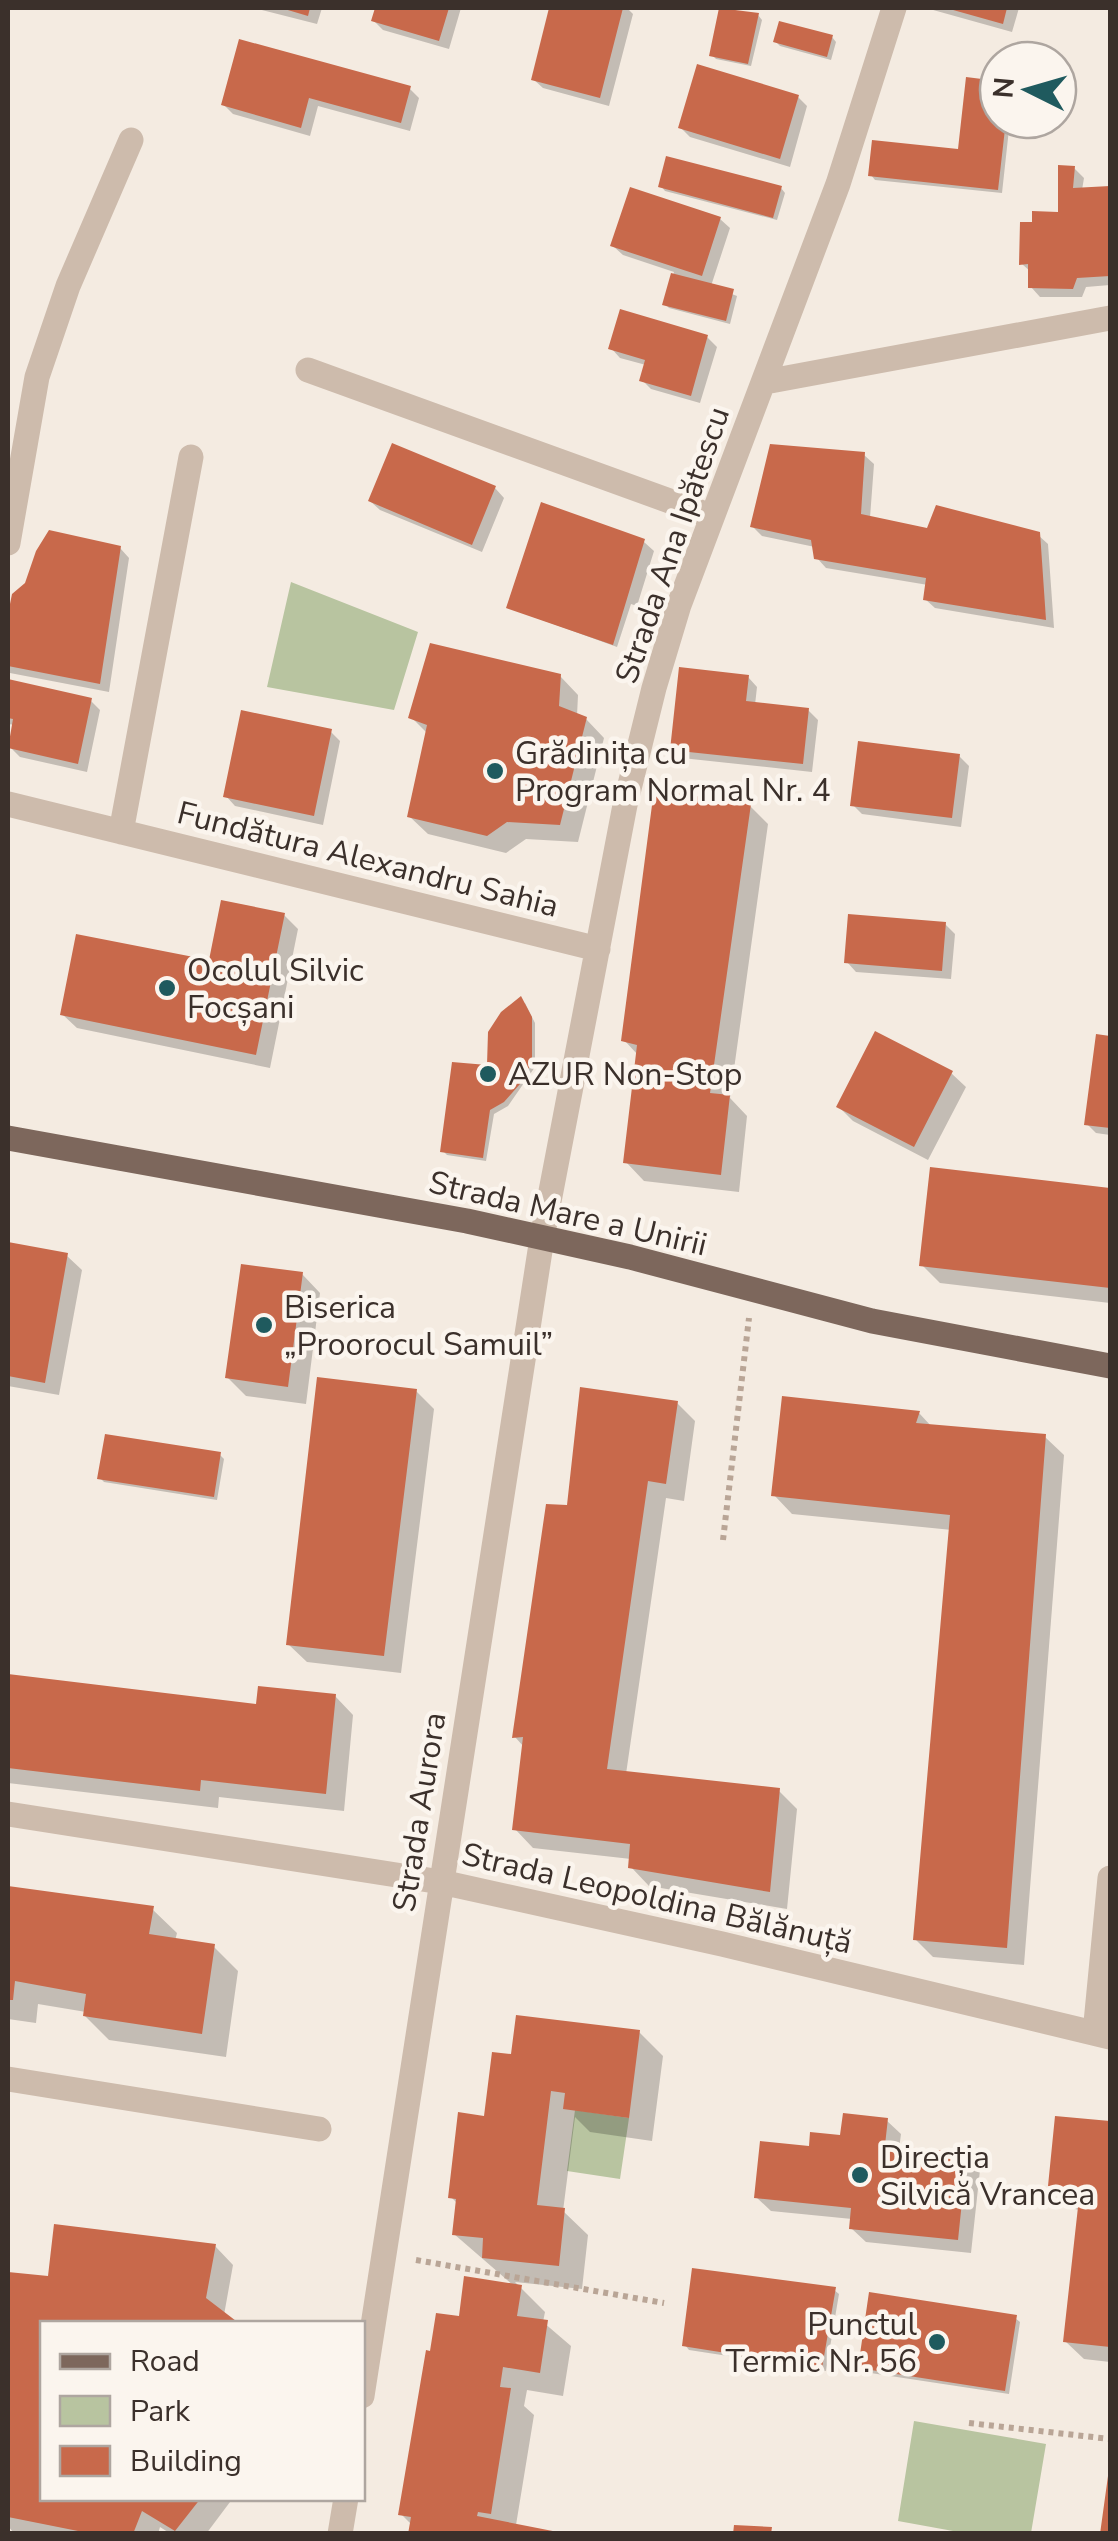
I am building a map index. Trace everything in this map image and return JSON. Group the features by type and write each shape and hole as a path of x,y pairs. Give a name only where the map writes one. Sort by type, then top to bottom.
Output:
{"main road":[{"name":"Strada Mare a Unirii","path":"8,1138 542,1238 872,1321 1110,1366"}],"street":[{"name":"Strada Ana Ipătescu","path":"542,1238 626,805 654,688 679,605 838,184 894,8"},
{"path":"8,543 37,377 68,286 131,140"},
{"path":"765,382 1110,318"},
{"path":"308,370 712,516"},
{"path":"122,832 191,457"},
{"name":"Fundătura Alexandru Sahia","path":"8,804 598,949"},
{"name":"Strada Aurora","path":"365,2378 542,1238"},
{"name":"Strada Leopoldina Bălănuță","path":"8,1814 441,1882 1103,2035"},
{"path":"1103,2035 1110,1878"},
{"path":"8,2079 319,2129"},
{"path":"340,2534 346,2501"}],"path":[{"path":"723,1540 752,1290"},
{"path":"386,2254 664,2303"},
{"path":"969,2423 1110,2439"}],"green space":[{"path":"291,582 418,632 394,710 267,687"},
{"path":"575,2110 629,2118 620,2179 567,2171"},
{"path":"914,2421 1046,2444 1031,2533 964,2533 898,2521"}],"building":[{"path":"281,8 310,8 308,16"},
{"path":"375,8 449,8 439,41 371,21"},
{"path":"549,8 623,8 600,98 531,80"},
{"path":"719,8 759,13 748,64 709,56"},
{"path":"946,8 1007,8 1003,24"},
{"path":"779,21 833,35 827,57 773,42"},
{"path":"239,39 411,86 401,123 309,98 301,128 221,105"},
{"path":"697,64 799,95 780,159 678,128"},
{"path":"966,77 978,78 978,140 1004,140 998,190 868,176 872,140 958,149"},
{"path":"666,156 782,186 773,218 658,187"},
{"path":"1058,165 1075,166 1073,188 1110,186 1110,276 1077,278 1073,289 1028,288 1028,264 1019,265 1020,222 1032,222 1032,211 1058,212"},
{"path":"630,187 721,217 702,276 610,246"},
{"path":"671,273 734,289 726,321 662,305"},
{"path":"620,309 708,335 691,396 639,381 645,360 608,349"},
{"path":"392,443 496,486 472,545 368,501"},
{"path":"770,444 865,452 861,514 927,528 936,505 1040,532 1046,620 923,600 926,578 814,559 811,540 750,527"},
{"path":"541,502 645,539 613,645 506,608"},
{"path":"49,530 121,546 100,684 8,666 12,594 25,583 36,551"},
{"name":"Grădinița cu Program Normal Nr. 4","path":"430,643 561,674 559,706 587,717 560,825 507,822 487,836 407,817 427,725 408,718"},
{"path":"679,667 749,675 746,701 809,708 803,764 670,750"},
{"path":"8,679 92,698 78,764 8,748 13,719 8,718"},
{"path":"241,710 332,729 314,816 223,797"},
{"path":"858,741 960,754 952,818 850,806"},
{"path":"654,790 751,804 710,1093 730,1095 721,1175 623,1163 637,1045 621,1041"},
{"name":"Ocolul Silvic Focșani","path":"221,900 285,913 256,1055 60,1015 76,934 209,960"},
{"path":"848,914 946,922 942,971 844,963"},
{"name":"AZUR Non-Stop","path":"521,996 532,1017 532,1062 520,1084 504,1102 490,1110 483,1158 440,1152 452,1062 487,1065 488,1032 501,1012"},
{"path":"875,1031 953,1071 914,1147 836,1107"},
{"path":"1096,1034 1110,1036 1110,1128 1084,1125"},
{"path":"930,1167 1110,1188 1110,1288 919,1266"},
{"path":"8,1242 68,1253 45,1383 8,1376"},
{"name":"Biserica „Proorocul Samuil”","path":"241,1264 303,1272 288,1387 225,1378"},
{"path":"317,1377 417,1389 384,1656 286,1645"},
{"path":"580,1387 678,1401 666,1484 648,1481 607,1769 780,1788 770,1892 628,1868 630,1844 512,1830 523,1737 512,1738 546,1504 567,1505"},
{"path":"782,1396 920,1411 916,1423 1046,1434 1007,1948 913,1940 950,1515 771,1496"},
{"path":"105,1434 221,1452 214,1497 97,1479"},
{"path":"8,1674 256,1704 258,1686 336,1694 326,1794 201,1780 200,1791 8,1768"},
{"path":"8,1886 154,1906 149,1934 215,1944 202,2034 83,2016 86,1994 15,1981 13,2000 8,2000"},
{"path":"516,2015 640,2030 629,2118 563,2109 565,2093 551,2091 537,2205 565,2208 559,2266 482,2258 483,2238 452,2235 456,2199 448,2198 458,2112 484,2116 492,2052 511,2054"},
{"name":"Direcția Silvică Vrancea","path":"843,2113 888,2118 885,2145 967,2153 958,2240 849,2229 851,2208 754,2198 760,2141 809,2146 810,2132 840,2135"},
{"path":"1055,2116 1110,2121 1110,2347 1063,2342 1080,2189 1048,2186"},
{"path":"54,2224 216,2244 206,2298 236,2321 40,2321 40,2501 199,2501 175,2531 142,2511 133,2534 93,2534 8,2517 8,2272 48,2276"},
{"path":"692,2268 836,2287 822,2368 682,2346"},
{"path":"464,2276 522,2285 517,2316 548,2320 540,2373 503,2367 500,2387 511,2388 491,2514 478,2512 477,2516 568,2534 408,2534 411,2517 398,2515 436,2313 459,2316"},
{"name":"Punctul Termic Nr. 56","path":"869,2292 1017,2315 1005,2391 858,2368"},
{"path":"1108,2476 1110,2534 1100,2534"},
{"path":"734,2525 772,2527 771,2534 733,2534"}],"place":[{"name":"Grădinița cu Program Normal Nr. 4","path":"495,771"},
{"name":"Ocolul Silvic Focșani","path":"167,988"},
{"name":"AZUR Non-Stop","path":"488,1074"},
{"name":"Biserica „Proorocul Samuil”","path":"264,1325"},
{"name":"Direcția Silvică Vrancea","path":"860,2175"},
{"name":"Punctul Termic Nr. 56","path":"937,2342"}]}
